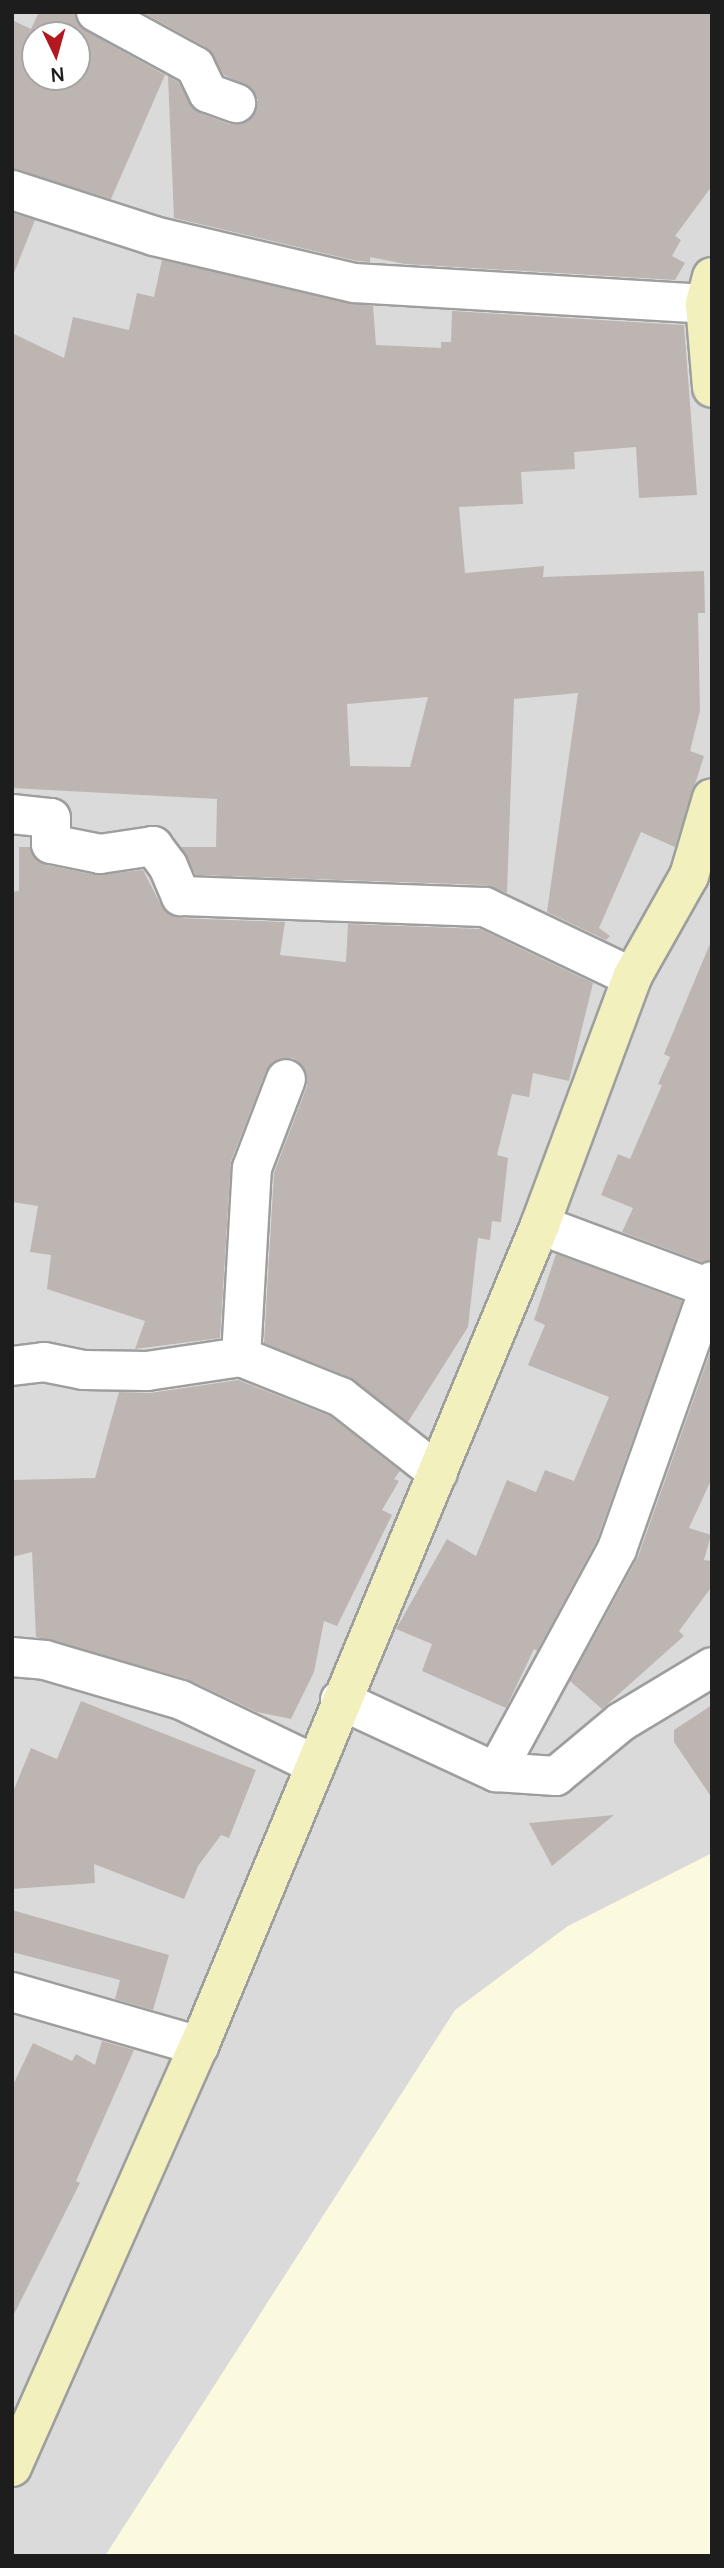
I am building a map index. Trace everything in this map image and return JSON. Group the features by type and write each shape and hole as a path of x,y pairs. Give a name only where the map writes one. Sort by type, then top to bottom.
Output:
{"street":[{"path":"96,12 194,66 208,93 236,103"},
{"path":"12,190 154,236 354,283 708,290 712,388"},
{"path":"12,2467 199,2046 313,1763 438,1473 540,1225 632,977 688,876 712,798"},
{"path":"12,814 51,818 51,844 100,854 153,846 168,866 181,896 485,907 632,977"},
{"path":"241,1357 252,1168 286,1079"},
{"path":"496,1772 617,1549 711,1286 540,1225"},
{"path":"12,1366 44,1362 84,1370 147,1371 241,1357 341,1397 438,1473"},
{"path":"12,1657 46,1660 181,1700 313,1763"},
{"path":"340,1700 496,1772 556,1776 621,1722 712,1667"},
{"path":"12,1992 199,2046"}],"shaded area":[{"path":"12,12 712,12 712,2556 12,2556"},
{"path":"712,1853 712,2556 105,2556 455,2010 568,1926"}],"building":[{"path":"39,12 74,12 80,21 35,21"},
{"path":"142,12 712,12 712,186 675,236 681,240 672,256 685,263 675,280 405,264 370,257 370,262 357,261 174,218 168,76 178,82 200,113 229,124 250,120 258,100 252,88 224,75 206,47"},
{"path":"12,20 21,24 21,91 91,91 91,34 165,75 111,199 12,169"},
{"path":"12,213 35,220 14,273 12,272"},
{"path":"162,260 373,306 376,345 441,348 441,342 451,342 452,311 684,325 697,495 639,498 636,447 574,452 575,469 521,472 523,504 459,507 465,573 544,566 543,577 704,571 705,613 698,613 700,711 690,751 704,756 675,847 641,832 599,928 610,936 606,940 547,912 578,693 514,699 507,893 486,885 196,875 181,847 216,847 217,799 12,788 12,333 64,358 73,317 129,330 137,293 154,297","holes":["428,697 410,767 350,766 347,704"]},
{"path":"19,847 30,847 37,861 46,865 96,875 143,870 161,905 179,918 285,922 280,955 346,962 348,924 480,929 593,983 569,1081 533,1073 529,1097 512,1094 497,1155 508,1158 501,1222 492,1221 490,1240 478,1238 468,1327 408,1422 349,1377 264,1343 274,1173 307,1086 303,1066 293,1058 273,1062 266,1071 231,1161 220,1338 135,1349 145,1321 47,1289 51,1255 30,1252 38,1206 12,1202 12,892 19,891"},
{"path":"712,939 712,1260 702,1262 622,1232 633,1208 601,1195 618,1154 630,1159 662,1085 658,1084 670,1057 664,1054"},
{"path":"556,1254 682,1301 597,1540 537,1651 534,1649 506,1708 422,1671 432,1644 396,1629 447,1539 476,1556 507,1480 536,1492 545,1470 574,1481 609,1397 528,1365 545,1325 534,1320"},
{"path":"712,1347 712,1478 689,1528 711,1535 704,1560 712,1561 710,1589 679,1631 684,1636 602,1709 570,1681 638,1557"},
{"path":"238,1380 330,1416 400,1471 394,1479 399,1481 382,1510 392,1515 337,1626 324,1621 314,1672 291,1719 257,1712 187,1679 36,1637 32,1552 12,1557 12,1480 95,1478 119,1392 150,1393"},
{"path":"81,1701 256,1770 229,1838 221,1835 198,1866 184,1899 94,1864 95,1883 12,1889 12,1794 31,1748 57,1759"},
{"path":"712,1705 712,1798 674,1742 674,1730"},
{"path":"614,1815 552,1866 529,1823"},
{"path":"12,1910 169,1955 153,2010 115,1999 120,1980 12,1952"},
{"path":"102,2041 134,2050 76,2181 80,2183 12,2318 12,2087 33,2043 72,2061 76,2054 95,2065"}]}
